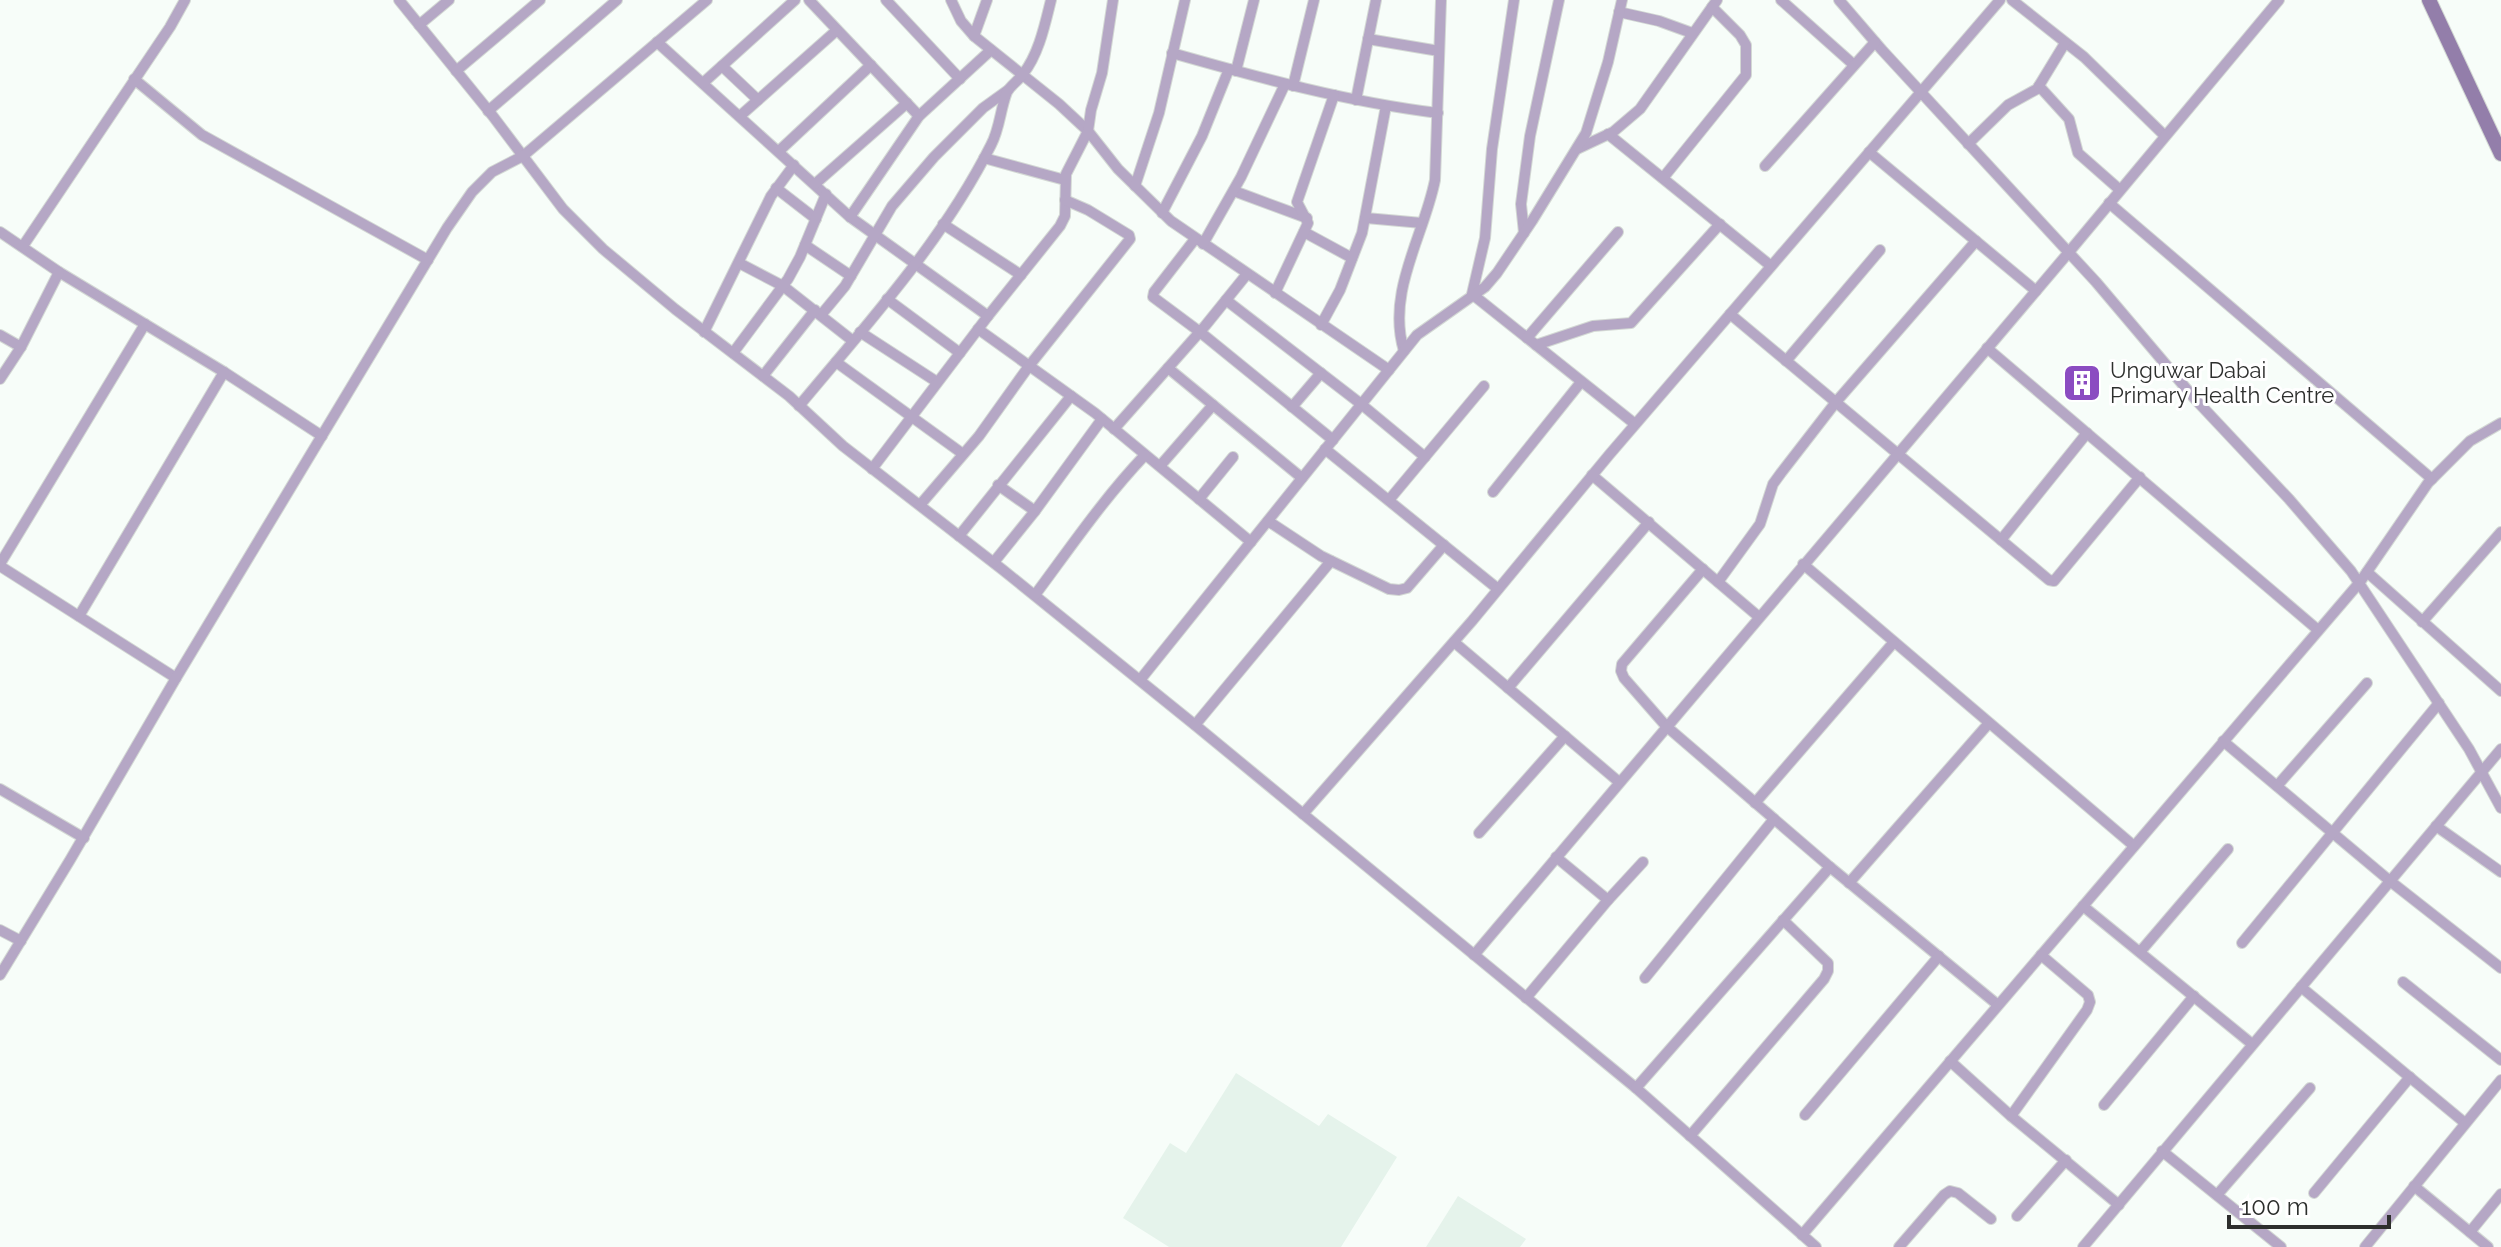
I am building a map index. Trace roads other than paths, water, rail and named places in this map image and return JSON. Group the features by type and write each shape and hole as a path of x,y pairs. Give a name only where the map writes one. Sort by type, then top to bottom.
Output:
{"street":[{"path":"23,246 185,0"},
{"path":"399,0 563,209 603,249 763,376 843,446 994,562 1195,725 1636,1088 1816,1247"},
{"path":"419,25 449,0"},
{"path":"456,71 540,0"},
{"path":"488,111 617,0"},
{"path":"0,975 447,228 472,192 492,172 523,156 707,0"},
{"path":"703,83 795,0"},
{"path":"809,0 919,116"},
{"path":"886,0 960,79"},
{"path":"951,0 961,21 974,36 1088,131 1112,162 1162,213 1389,370"},
{"path":"974,36 987,0"},
{"path":"763,376 851,276 892,206 934,157 983,108 1023,75 1039,43 1051,0"},
{"path":"872,469 1060,226 1065,216 1066,174 1088,131 1102,73 1113,0"},
{"path":"1135,186 1159,113 1185,0"},
{"path":"1162,213 1232,70 1254,0"},
{"path":"1314,0 1289,85 1234,191 1199,241 1153,295 1292,407 1389,500 1498,589"},
{"path":"1356,100 1374,0"},
{"path":"1404,351 1398,313 1409,260 1435,180 1441,0"},
{"path":"1472,294 1485,238 1492,149 1514,0"},
{"path":"1524,233 1521,204 1530,136 1559,0"},
{"path":"1781,0 1854,65"},
{"path":"1839,0 2069,252 2195,399 2289,499 2360,582 2439,703 2501,808"},
{"path":"1303,814 1454,642 1635,424 2000,0"},
{"path":"2012,0 2110,82 2165,136"},
{"path":"1474,955 2279,0"},
{"path":"2429,0 2501,154"},
{"path":"1575,150 1608,134 1640,109 1714,3 1746,45 1746,75 1663,178"},
{"path":"1140,680 1417,335 1485,287 1497,273 1591,120 1621,6 1692,33"},
{"path":"740,116 837,30"},
{"path":"1368,39 1439,51"},
{"path":"657,42 850,217 988,316"},
{"path":"1765,166 1875,42"},
{"path":"1968,144 2008,105 2039,86 2065,43"},
{"path":"850,217 919,116 991,50"},
{"path":"1172,53 1289,85 1386,106 1438,113"},
{"path":"779,151 871,65"},
{"path":"722,66 758,100"},
{"path":"134,79 202,135 428,260"},
{"path":"2039,86 2069,119 2078,153 2120,190"},
{"path":"799,406 916,264 943,224 984,158 999,127 1008,90"},
{"path":"1275,293 1308,223 1297,202 1334,95"},
{"path":"815,184 907,103"},
{"path":"1321,325 1340,290 1366,218 1386,106"},
{"path":"1608,134 1771,266"},
{"path":"1869,152 2036,291"},
{"path":"984,158 1065,180"},
{"path":"704,332 776,188 794,165"},
{"path":"776,188 816,219"},
{"path":"1234,191 1307,219"},
{"path":"733,353 783,286 805,245 826,194"},
{"path":"920,505 1131,237 1088,210 1065,200"},
{"path":"2109,203 2432,479"},
{"path":"1366,218 1422,223"},
{"path":"943,224 1021,275"},
{"path":"1532,342 1593,326 1631,323 1720,224"},
{"path":"0,232 322,436"},
{"path":"1304,232 1352,258"},
{"path":"1532,342 1618,232"},
{"path":"1718,582 1760,524 1773,484 1836,402 1976,241"},
{"path":"805,245 851,276"},
{"path":"1786,361 1880,250"},
{"path":"739,263 783,286 853,341"},
{"path":"0,379 21,347 59,272"},
{"path":"1114,429 1247,274"},
{"path":"1472,294 1635,424"},
{"path":"887,299 960,353"},
{"path":"1226,300 1425,457"},
{"path":"1730,314 2039,575 2049,580 2054,581 2140,477"},
{"path":"145,324 0,565 176,678"},
{"path":"978,329 1102,419 1251,542"},
{"path":"860,332 937,382"},
{"path":"0,335 21,347"},
{"path":"1987,348 2318,630"},
{"path":"836,362 963,454"},
{"path":"1168,368 1302,478"},
{"path":"79,616 224,372"},
{"path":"1292,407 1321,373"},
{"path":"1493,492 1581,382"},
{"path":"1389,500 1484,386"},
{"path":"959,536 1071,396"},
{"path":"1160,466 1213,405"},
{"path":"994,562 1102,419"},
{"path":"1802,1235 2360,582 2432,479 2470,441 2501,423"},
{"path":"2001,540 2087,433"},
{"path":"1035,595 1089,522 1145,455"},
{"path":"1199,499 1233,457"},
{"path":"1592,475 1759,617"},
{"path":"998,485 1035,511"},
{"path":"1268,521 1331,561 1389,589 1407,588 1444,545"},
{"path":"1508,688 1649,522"},
{"path":"2422,622 2501,532"},
{"path":"1195,725 1331,561"},
{"path":"1803,564 2134,846"},
{"path":"1703,569 1622,664 1624,678 1666,726 1849,883 1998,1005"},
{"path":"2367,572 2501,691"},
{"path":"1454,642 1619,782"},
{"path":"1755,803 1894,642"},
{"path":"2277,786 2367,683"},
{"path":"2242,943 2439,703"},
{"path":"1849,883 1989,723"},
{"path":"1479,833 1565,736"},
{"path":"2223,741 2390,881 2501,968"},
{"path":"2083,1247 2501,749"},
{"path":"0,789 84,838"},
{"path":"1645,978 1774,819"},
{"path":"2436,826 2501,872"},
{"path":"2140,952 2228,849"},
{"path":"1556,857 1608,900"},
{"path":"1526,998 1643,862"},
{"path":"1636,1088 1830,867"},
{"path":"2083,906 2252,1044"},
{"path":"1690,1136 1828,971 1828,963 1783,920"},
{"path":"0,930 21,941"},
{"path":"2011,1116 2090,1002 2088,995 2041,955"},
{"path":"1805,1115 1939,956"},
{"path":"2403,982 2501,1060"},
{"path":"2301,987 2465,1123"},
{"path":"2104,1105 2194,996"},
{"path":"1950,1061 2119,1205"},
{"path":"2314,1193 2410,1077"},
{"path":"2365,1247 2501,1080"},
{"path":"2217,1195 2310,1088"},
{"path":"2162,1151 2273,1245"},
{"path":"2017,1216 2066,1160"},
{"path":"2414,1186 2488,1247"},
{"path":"1899,1247 1950,1191 1958,1193 1991,1219"},
{"path":"2470,1232 2501,1194"}],"place":[{"name":"Unguwar Dabai Primary Health Centre","path":"2082,383"}]}
